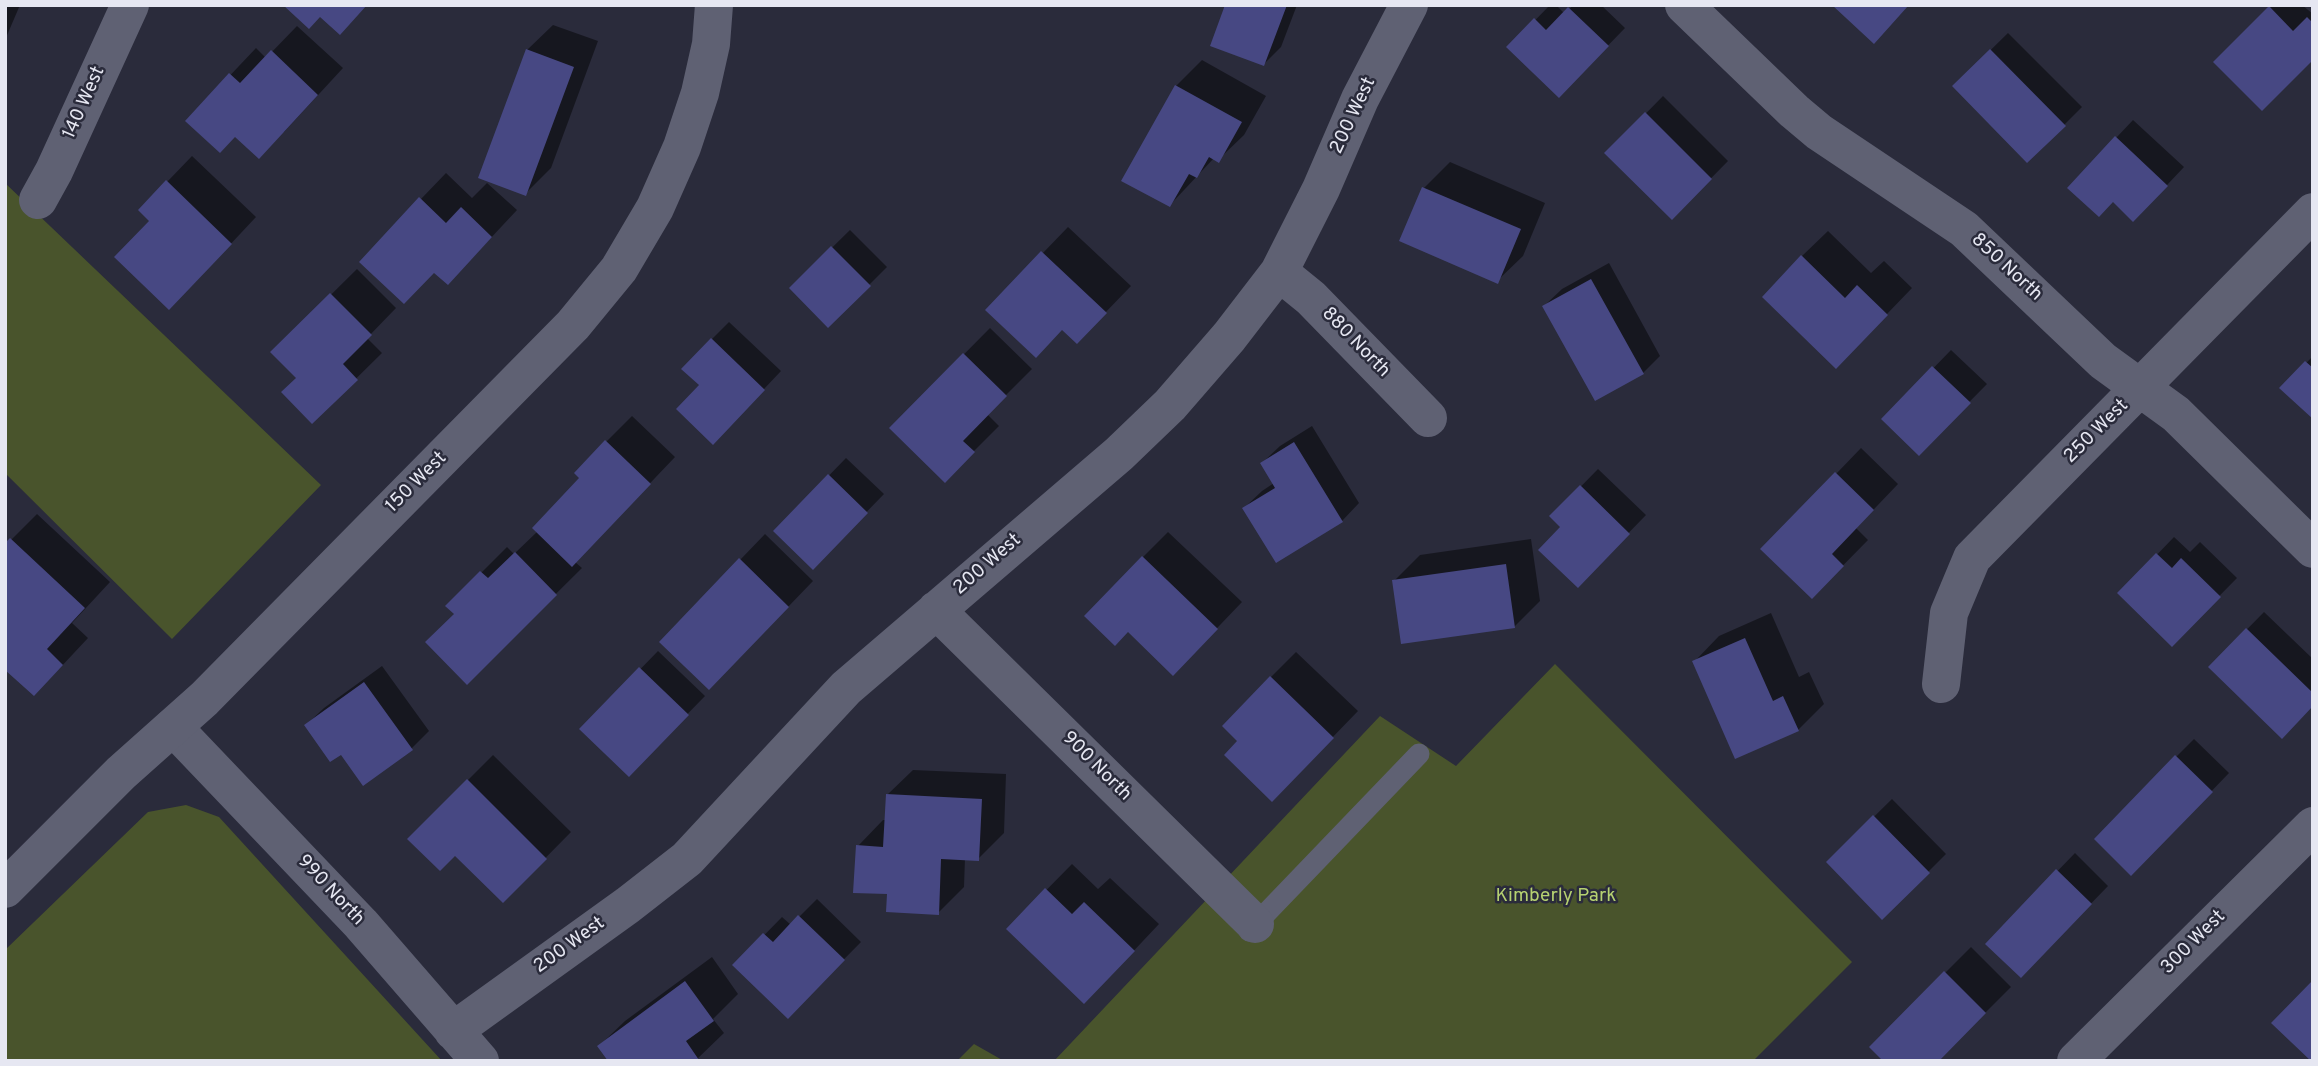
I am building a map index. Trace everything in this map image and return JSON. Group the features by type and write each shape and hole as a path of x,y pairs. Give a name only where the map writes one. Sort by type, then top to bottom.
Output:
{"street":[{"name":"140 West","path":"38,200 130,5"},
{"name":"150 West","path":"5,889 121,774 214,689 563,335 619,268 655,208 682,147 700,93 711,44 714,5"},
{"name":"200 West","path":"453,1031 628,905 687,859 846,688 1119,454 1170,405 1229,337 1279,272 1321,189 1360,99 1409,5"},
{"name":"850 North","path":"1684,5 1794,111 1845,150 1964,229 2103,360 2176,414 2313,549"},
{"name":"250 West","path":"1941,684 1949,613 1972,558 2313,212"},
{"name":"880 North","path":"1279,272 1311,298 1428,418"},
{"name":"900 North","path":"936,610 1249,931"},
{"name":"990 North","path":"173,727 361,924 480,1061"},
{"name":"300 West","path":"2076,1061 2313,826"}],"lane":[{"path":"1249,931 1419,754"}],"green space":[{"path":"5,183 321,485 172,639 5,473"},
{"name":"Kimberly Park","path":"1555,664 1852,962 1753,1061 1054,1061 1380,716 1456,766"},
{"path":"186,805 219,817 442,1061 5,1061 5,950 148,812"},
{"path":"974,1044 1004,1061 957,1061"}],"building":[{"path":"283,5 367,5 340,35 320,17 309,29"},
{"path":"1225,5 1287,5 1264,66 1210,46"},
{"path":"1832,5 1907,5 1908,6 1874,44"},
{"path":"2269,6 2293,31 2307,17 2313,23 2313,60 2262,111 2213,62"},
{"path":"1568,7 1609,46 1559,98 1506,47 1534,18 1546,30"},
{"path":"526,49 574,67 526,196 478,178"},
{"path":"1990,49 2066,126 2027,163 1952,86"},
{"path":"271,50 318,95 259,159 235,137 220,153 185,121 229,73 240,83"},
{"path":"1175,85 1242,122 1219,163 1209,157 1197,178 1189,174 1170,207 1121,181"},
{"path":"1645,112 1712,179 1672,220 1604,153"},
{"path":"2115,136 2168,186 2133,222 2113,202 2099,217 2067,188"},
{"path":"166,180 232,244 169,310 114,257 149,221 138,210"},
{"path":"1422,187 1521,229 1498,284 1399,241"},
{"path":"419,197 446,223 461,207 492,237 448,285 434,273 404,304 359,262"},
{"path":"831,246 871,286 828,328 789,288"},
{"path":"1041,251 1107,313 1077,344 1062,330 1036,358 985,310"},
{"path":"1801,255 1845,298 1857,285 1888,315 1836,369 1762,297"},
{"path":"1591,279 1644,374 1595,401 1542,306"},
{"path":"330,293 372,335 343,364 358,380 312,424 281,392 296,378 270,352"},
{"path":"711,338 765,390 713,445 676,409 699,385 681,369"},
{"path":"963,353 1007,396 963,441 975,452 945,483 889,428"},
{"path":"2305,361 2313,368 2313,419 2279,388"},
{"path":"1932,366 1971,403 1919,456 1881,419"},
{"path":"605,440 651,484 572,567 532,528 579,478 574,473"},
{"path":"1294,442 1343,522 1276,563 1242,508 1275,488 1260,463"},
{"path":"1835,472 1874,510 1832,554 1844,566 1812,599 1760,549"},
{"path":"828,474 868,513 813,570 773,531"},
{"path":"1580,485 1630,534 1578,588 1538,550 1560,527 1549,516"},
{"path":"10,538 85,608 47,649 63,665 34,696 5,670 5,543"},
{"path":"515,552 557,595 467,685 425,642 454,614 445,606 480,571 488,578"},
{"path":"2156,553 2172,568 2181,558 2221,597 2172,647 2117,593"},
{"path":"1142,556 1218,629 1173,676 1128,632 1115,646 1084,616"},
{"path":"739,558 789,607 709,690 659,642"},
{"path":"1506,564 1515,628 1401,644 1392,580"},
{"path":"2246,628 2313,693 2313,706 2282,739 2208,667"},
{"path":"1745,638 1773,701 1783,696 1799,731 1735,759 1692,661"},
{"path":"639,667 689,715 629,777 579,729"},
{"path":"1270,676 1334,738 1272,802 1224,755 1237,741 1222,726"},
{"path":"364,682 413,750 363,786 341,755 330,762 304,725"},
{"path":"2175,755 2213,792 2131,876 2094,839"},
{"path":"467,779 547,859 503,903 455,856 440,871 407,839"},
{"path":"886,794 982,799 979,861 941,859 939,915 886,912 887,894 853,893 856,845 883,847"},
{"path":"1873,815 1930,873 1882,920 1826,862"},
{"path":"2056,869 2092,904 2021,978 1985,944"},
{"path":"1045,888 1072,914 1084,902 1135,951 1084,1004 1006,929"},
{"path":"798,915 845,960 788,1019 732,965 763,933 773,942"},
{"path":"1944,971 1986,1013 1939,1061 1883,1061 1869,1047"},
{"path":"2313,980 2313,1061 2311,1061 2271,1023"},
{"path":"685,981 714,1021 686,1041 699,1060 608,1061 597,1046"}]}
